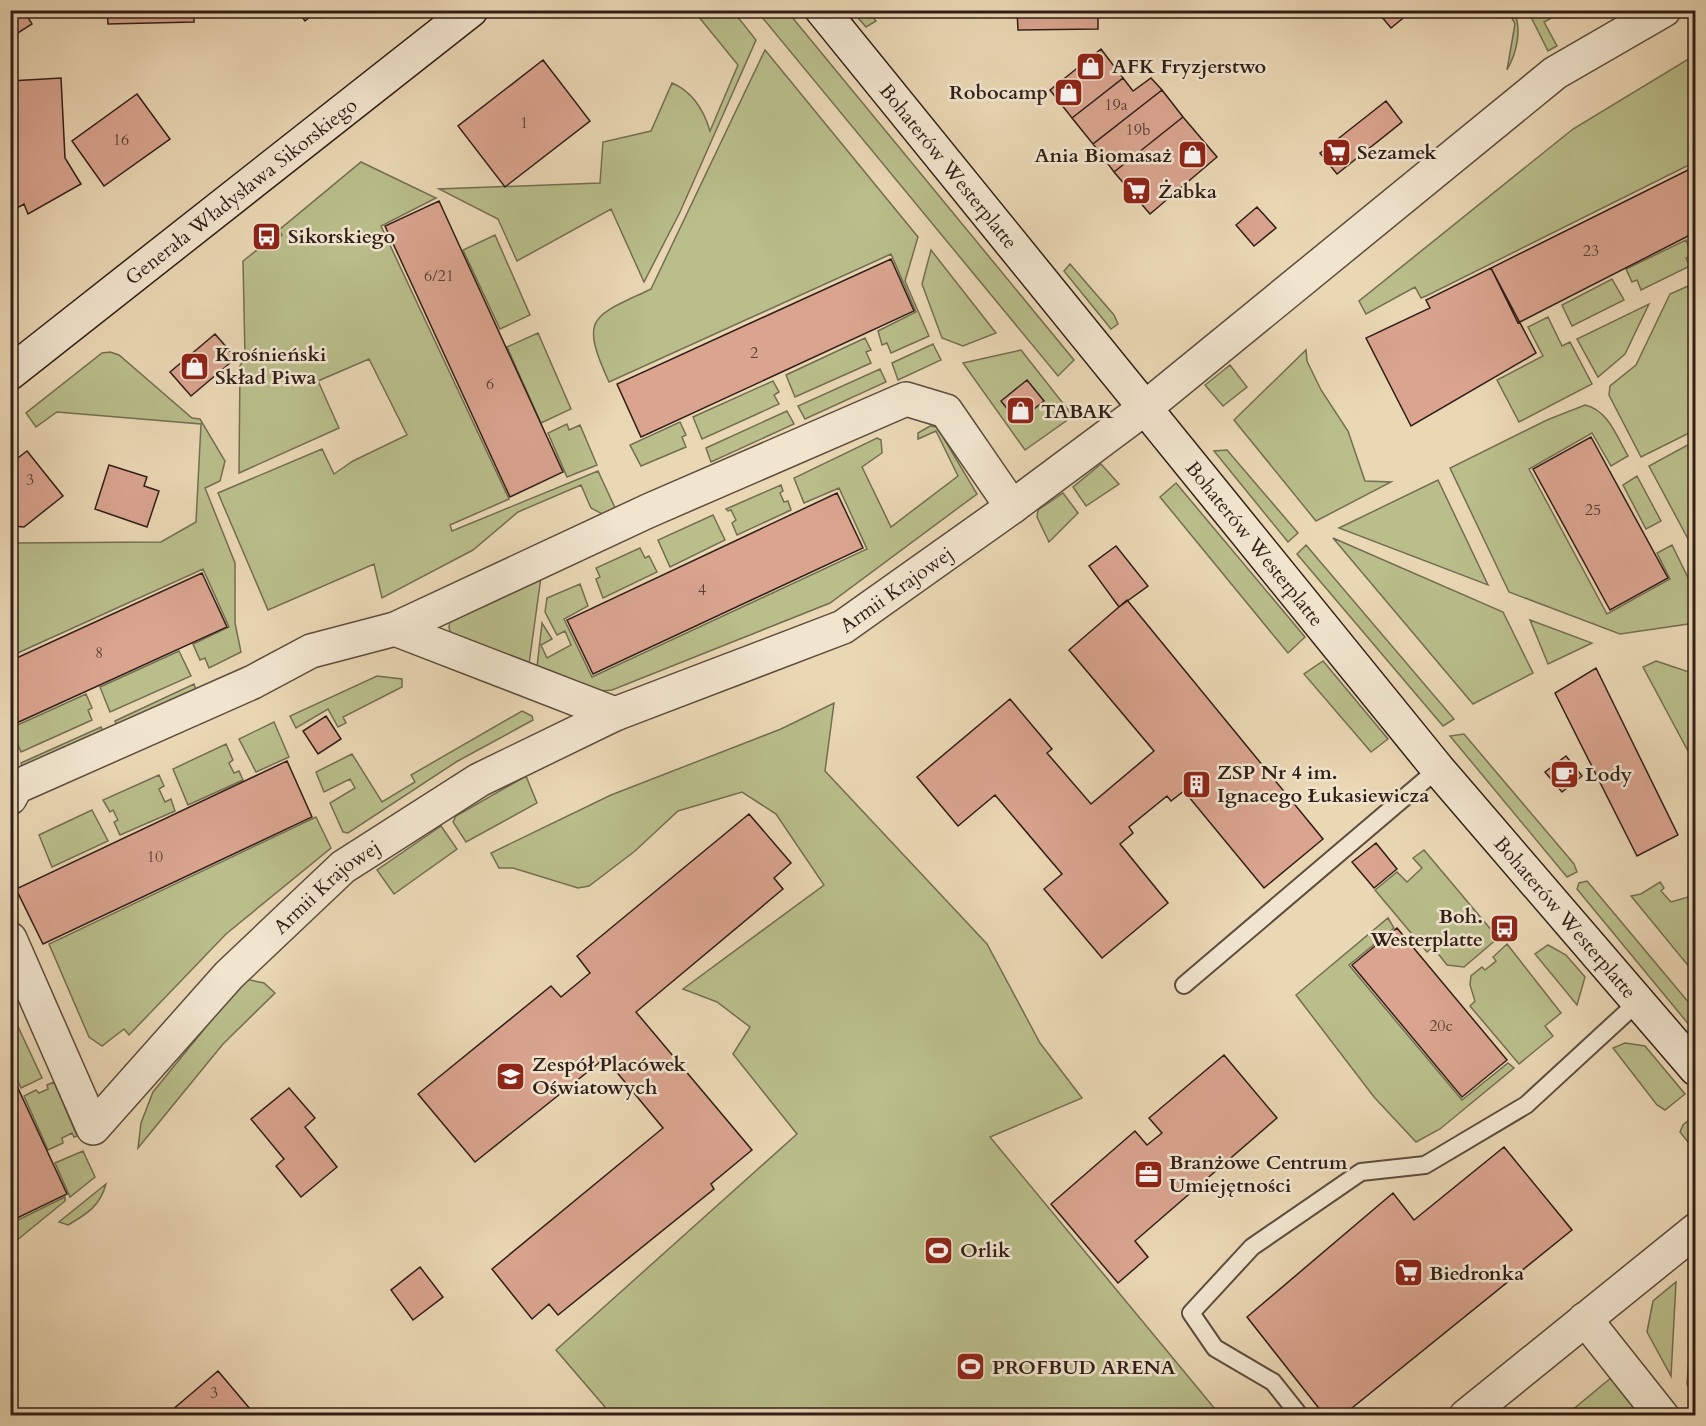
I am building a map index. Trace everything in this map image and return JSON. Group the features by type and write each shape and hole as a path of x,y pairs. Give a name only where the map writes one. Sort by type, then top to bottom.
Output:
{"street":[{"name":"Generała Władysława Sikorskiego","path":"10,373 471,10"},
{"name":"Bohaterów Westerplatte","path":"822,10 1438,769 1695,1069"},
{"name":"Armii Krajowej","path":"10,939 93,1128 230,975 343,867 480,780 615,714 843,627 1012,507 1144,408 1555,74 1664,10"},
{"path":"10,798 16,787 252,681 311,651 395,629 648,511 906,399 946,411 1012,507"},
{"path":"395,629 615,714"},
{"path":"1466,1416 1695,1230"},
{"path":"1585,1319 1662,1416"}],"lane":[{"path":"1184,986 1438,769"},
{"path":"1299,1416 1273,1382 1215,1348 1191,1313 1252,1247 1361,1172 1425,1165 1526,1105 1639,1001"}],"green space":[{"path":"694,11 733,11 756,40 680,212 644,282 611,209 517,261 498,219 439,189 600,183 603,142 651,131 672,83 686,91 697,103 710,131 738,65"},
{"path":"757,11 787,11 1074,360 1058,376"},
{"path":"852,11 868,11 876,21 866,27"},
{"path":"1508,11 1514,11 1518,33 1516,48 1507,70 1515,24"},
{"path":"1528,11 1564,11 1544,22 1557,46 1548,51"},
{"path":"765,50 918,237 905,281 929,336 891,353 887,343 882,345 878,331 916,312 891,254 609,382 595,344 594,331 597,321 615,306 651,289"},
{"path":"1695,55 1695,162 1426,296 1421,298 1415,287 1366,314 1359,301 1573,129"},
{"path":"361,162 436,198 381,226 509,499 450,525 452,531 598,471 617,512 606,516 591,508 581,485 518,512 473,550 382,598 374,564 268,610 218,493 322,449 334,474 353,461 407,435 369,359 318,381 339,428 239,473 240,366 245,357 243,261 262,246 265,250 282,235 279,230"},
{"path":"495,235 530,315 500,329 463,250"},
{"path":"1686,240 1692,255 1686,258 1690,266 1641,290 1637,280 1632,282 1626,269"},
{"path":"931,250 996,333 963,346 942,338 922,284"},
{"path":"1070,264 1114,315 1118,324 1111,329 1064,271"},
{"path":"1612,279 1624,300 1572,326 1562,305"},
{"path":"1695,283 1695,435 1693,431 1641,457 1609,395 1610,386 1636,365 1670,294"},
{"path":"1649,304 1625,354 1598,377 1577,339"},
{"path":"1548,317 1562,346 1570,342 1592,384 1519,422 1497,380 1543,356 1528,327"},
{"path":"538,333 571,409 541,423 507,347"},
{"path":"865,338 871,350 866,352 871,363 795,397 786,375"},
{"path":"933,344 941,360 898,380 892,363"},
{"path":"1021,350 1073,416 1025,450 963,363"},
{"path":"1306,350 1307,361 1321,390 1348,431 1365,481 1391,482 1316,521 1234,420"},
{"path":"110,352 119,355 192,418 200,419 225,461 220,481 205,488 235,563 235,623 241,652 209,668 205,658 200,660 193,644 229,627 203,569 11,656 11,543 161,542 196,522 201,424 57,412 36,427 26,413 102,353"},
{"path":"1230,365 1247,387 1223,406 1205,385"},
{"path":"880,369 886,382 805,419 798,406"},
{"path":"773,381 779,392 774,395 779,404 702,439 693,417"},
{"path":"1585,405 1600,412 1606,418 1628,456 1611,466 1592,433 1529,469 1607,614 1670,579 1657,553 1672,545 1695,592 1695,623 1620,634 1509,592 1450,468 1547,420"},
{"path":"787,411 794,424 711,462 706,448"},
{"path":"680,422 686,435 682,437 686,447 641,466 630,445"},
{"path":"567,424 569,430 580,425 597,465 567,477 548,433"},
{"path":"930,426 937,427 977,494 830,603 612,690 601,691 537,667 542,623 552,639 541,645 547,658 571,645 565,631 557,635 545,612 547,598 580,584 588,606 564,619 592,677 867,549 839,488 804,503 794,478 877,438 881,440 882,453 862,467 891,527 958,476 936,431 918,439 918,433"},
{"path":"1695,441 1695,552 1649,466"},
{"path":"1227,450 1298,533 1288,542 1214,451"},
{"path":"1101,464 1119,484 1086,506 1073,487"},
{"path":"1637,476 1661,521 1646,529 1623,485"},
{"path":"1438,480 1488,585 1339,528"},
{"path":"1176,483 1305,637 1288,653 1160,497"},
{"path":"781,485 783,491 780,493 784,502 788,501 791,510 737,535 732,523 736,520 731,510 726,509"},
{"path":"1063,493 1078,513 1049,542 1037,517 1038,510"},
{"path":"713,515 725,540 670,567 658,540"},
{"path":"1333,538 1503,612 1533,673 1473,704"},
{"path":"1306,545 1454,719 1443,726 1297,554"},
{"path":"640,548 645,558 649,556 657,572 603,598 596,579 600,577 596,568"},
{"path":"541,577 529,664 452,636 449,628 450,620"},
{"path":"1530,620 1592,643 1548,664"},
{"path":"179,651 191,676 110,712 100,687"},
{"path":"1323,661 1388,739 1371,752 1304,674"},
{"path":"1656,661 1695,674 1695,764 1643,667"},
{"path":"377,676 402,679 402,687 343,717 346,723 338,727 328,709 296,728 290,716"},
{"path":"194,684 197,693 118,729 115,721"},
{"path":"86,694 92,708 88,710 92,720 21,752 17,743 13,744 11,728"},
{"path":"834,703 825,771 987,944 1040,1043 1082,1098 990,1137 1220,1415 596,1415 605,1407 556,1350 797,1134 733,1054 750,1027 717,1002 683,989 824,885 776,814 742,792 678,811 635,851 589,886 578,888 513,868 499,868 491,853 611,795 781,729"},
{"path":"522,711 532,716 533,720 456,762 348,833 343,832 330,803 355,788 350,779 324,792 316,772 352,754 382,802 415,782 411,775"},
{"path":"274,722 289,757 256,772 239,739"},
{"path":"101,727 104,735 25,773 21,763"},
{"path":"1464,734 1574,864 1577,872 1567,877 1450,736"},
{"path":"226,744 233,760 229,763 234,773 239,771 243,780 188,805 173,769"},
{"path":"159,775 164,786 159,789 165,802 171,799 175,811 120,835 114,822 118,820 113,810 110,812 103,800"},
{"path":"526,776 537,803 466,842 453,822 456,816"},
{"path":"92,810 108,841 52,867 39,835"},
{"path":"316,817 331,848 226,934 129,1035 124,1029 102,1046 89,1037 49,944"},
{"path":"441,826 457,849 394,894 377,870"},
{"path":"1424,850 1498,938 1464,967 1447,965 1433,947 1427,952 1375,890 1397,872 1407,882 1422,868 1413,858"},
{"path":"1587,881 1695,1010 1695,1032 1577,889 1579,883"},
{"path":"1660,882 1664,888 1661,891 1671,902 1695,895 1695,974 1631,896 1641,894"},
{"path":"1388,918 1394,928 1349,965 1462,1100 1508,1063 1514,1068 1440,1129 1416,1142 1374,1097 1296,995"},
{"path":"1507,944 1561,1013 1545,1026 1553,1036 1519,1064 1470,1006 1475,1001 1470,985 1471,976 1482,967 1485,970 1496,961 1493,957"},
{"path":"1548,945 1566,955 1585,977 1577,1005 1535,954"},
{"path":"245,979 264,983 275,993 223,1044 138,1148 141,1123 153,1092"},
{"path":"14,1018 42,1078 21,1088 11,1066 11,1020"},
{"path":"1625,1043 1645,1046 1685,1094 1665,1110 1657,1105 1613,1048"},
{"path":"54,1082 77,1136 74,1137 72,1133 62,1138 63,1143 48,1150 24,1096 36,1090 39,1093 48,1089 47,1085"},
{"path":"1695,1115 1695,1151 1680,1132 1683,1125"},
{"path":"83,1151 95,1177 70,1197 55,1163"},
{"path":"106,1184 100,1198 87,1213 68,1225 59,1222"},
{"path":"65,1197 65,1201 11,1245 11,1221 12,1223"},
{"path":"1695,1281 1695,1402 1687,1384"},
{"path":"1676,1282 1671,1376 1647,1332 1653,1301"},
{"path":"1612,1377 1644,1416 1565,1416"}],"building":[{"path":"10,10 31,10 26,14 32,24 10,38"},
{"path":"107,10 194,10 194,22 108,24"},
{"path":"297,10 331,10 322,18 316,12 305,21"},
{"path":"1017,10 1098,10 1098,29 1018,30"},
{"path":"1376,10 1413,10 1391,28"},
{"path":"1101,49 1123,78 1072,118 1050,90"},
{"path":"543,60 590,121 505,187 458,126"},
{"path":"61,78 65,158 81,184 28,214 24,204 10,212 10,81"},
{"path":"1123,78 1133,91 1151,78 1162,90 1093,144 1072,118"},
{"path":"1162,90 1183,117 1114,172 1093,144"},
{"path":"137,94 170,139 104,186 72,141"},
{"path":"1386,101 1402,122 1337,174 1320,153"},
{"path":"1183,117 1217,157 1150,214 1114,172"},
{"path":"1696,166 1696,232 1518,323 1491,268"},
{"path":"439,201 563,472 510,497 385,226"},
{"path":"1257,207 1276,228 1254,246 1236,225"},
{"path":"891,259 914,311 641,437 617,384"},
{"path":"1491,268 1536,353 1411,426 1366,338 1430,308 1426,300"},
{"path":"215,334 236,358 191,396 170,372"},
{"name":"TABAK","path":"1027,380 1044,401 1018,422 1001,401"},
{"path":"1591,437 1668,578 1610,610 1533,469"},
{"path":"27,451 63,496 24,527 12,526 10,464"},
{"path":"109,465 147,477 144,486 159,491 147,527 95,509"},
{"path":"837,493 863,548 593,674 567,620"},
{"path":"1116,546 1148,586 1119,607 1089,566"},
{"path":"202,573 227,627 10,726 10,661"},
{"name":"ZSP Nr 4 im. Ignacego Łukasiewicza","path":"1127,600 1323,839 1264,888 1184,791 1171,801 1167,796 1129,827 1133,833 1120,844 1168,903 1102,958 1044,889 1062,874 995,795 958,826 917,777 1010,699 1052,749 1047,753 1091,804 1154,751 1069,650"},
{"path":"1596,668 1678,835 1637,856 1555,693"},
{"path":"326,716 341,739 318,754 303,731"},
{"name":"Lody","path":"1566,756 1582,776 1562,792 1545,772"},
{"path":"287,761 312,817 43,944 16,889"},
{"name":"Zespół Placówek Oświatowych","path":"749,814 791,863 774,878 783,889 636,1012 752,1150 711,1184 714,1189 558,1315 549,1304 532,1319 492,1269 663,1128 605,1058 475,1162 418,1094 551,986 561,997 590,973 577,956"},
{"path":"1376,843 1397,869 1374,888 1352,862"},
{"path":"1397,928 1507,1060 1462,1097 1352,965"},
{"name":"Branżowe Centrum Umiejętności","path":"1224,1055 1277,1118 1135,1241 1148,1257 1118,1283 1051,1204 1135,1131 1147,1145 1162,1133 1149,1118"},
{"path":"10,1071 67,1194 13,1220 10,1215"},
{"path":"289,1088 315,1118 305,1127 337,1167 301,1197 276,1166 284,1159 251,1119"},
{"name":"Biedronka","path":"1504,1147 1572,1230 1342,1416 1325,1416 1247,1317 1393,1193 1414,1220"},
{"path":"420,1267 443,1297 413,1320 391,1290"},
{"path":"218,1371 256,1416 165,1416"}],"place":[{"name":"AFK Fryzjerstwo","path":"1091,66"},
{"name":"Robocamp","path":"1069,92"},
{"name":"Sezamek","path":"1336,152"},
{"name":"Ania Biomasaż","path":"1193,155"},
{"name":"Żabka","path":"1137,191"},
{"name":"Sikorskiego","path":"267,236"},
{"name":"Krośnieński Skład Piwa","path":"194,366"},
{"name":"TABAK","path":"1020,411"},
{"name":"Lody","path":"1564,774"},
{"name":"ZSP Nr 4 im. Ignacego Łukasiewicza","path":"1196,784"},
{"name":"Boh. Westerplatte","path":"1504,928"},
{"name":"Zespół Placówek Oświatowych","path":"511,1076"},
{"name":"Branżowe Centrum Umiejętności","path":"1148,1174"},
{"name":"Orlik","path":"939,1250"},
{"name":"Biedronka","path":"1408,1273"},
{"name":"PROFBUD ARENA","path":"971,1367"}]}
